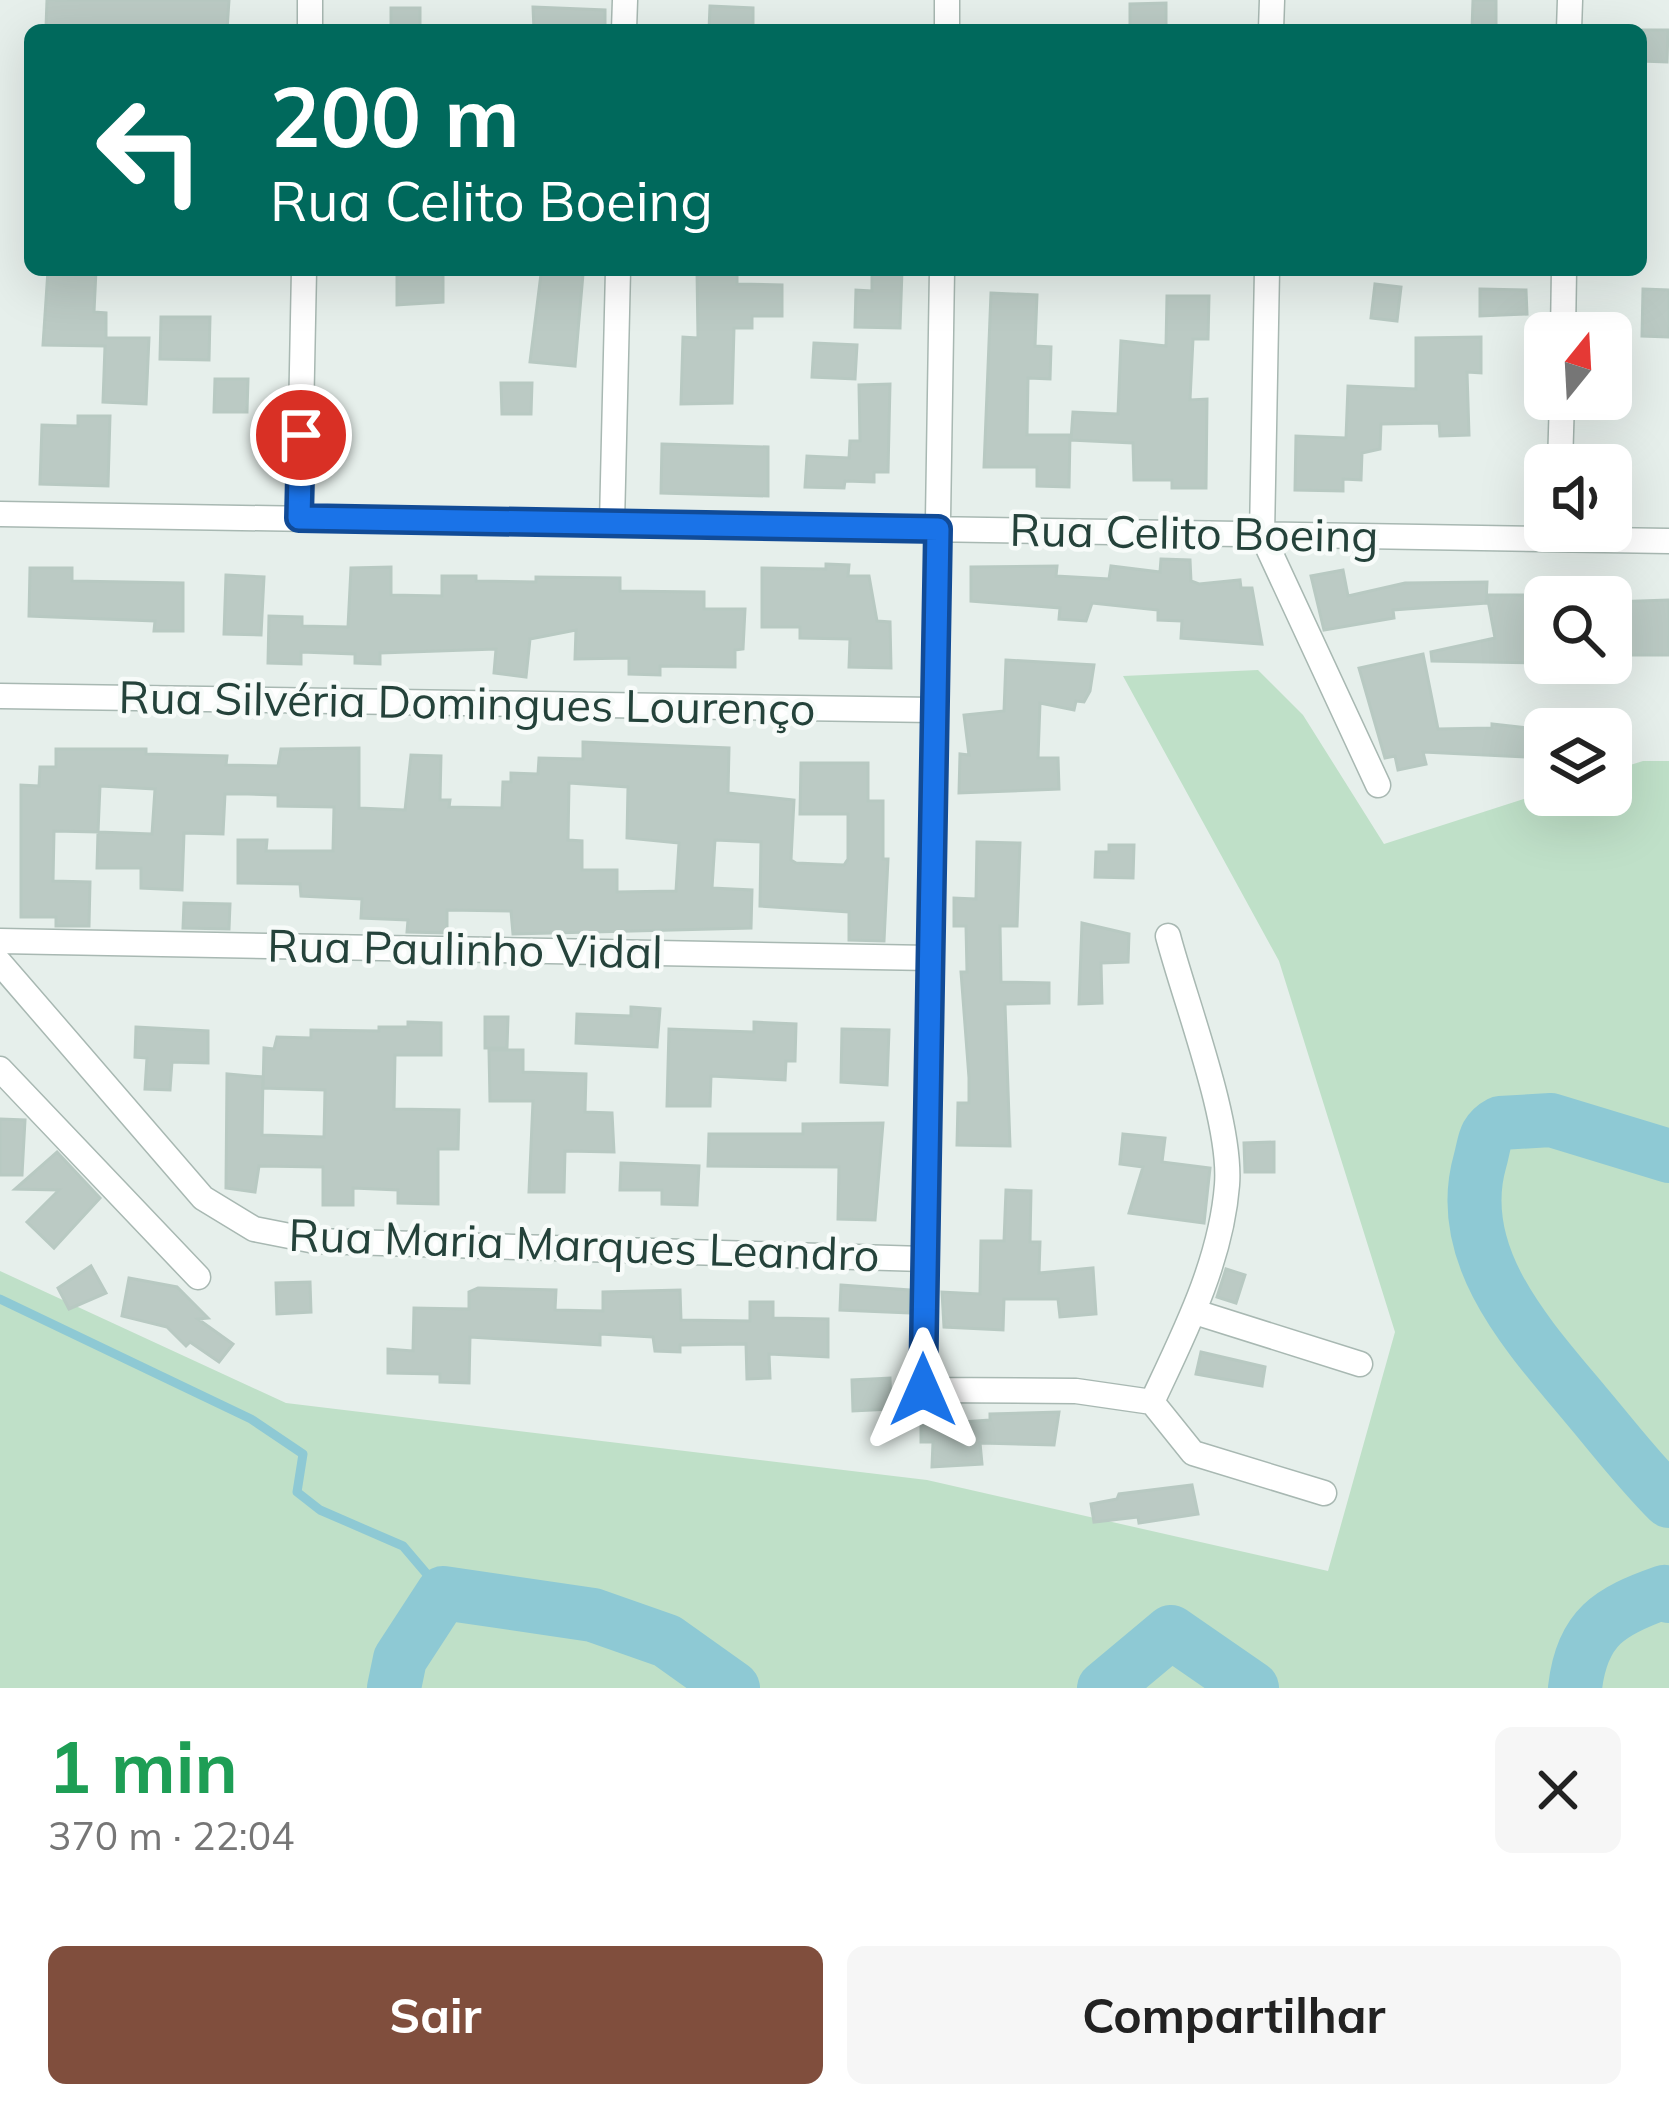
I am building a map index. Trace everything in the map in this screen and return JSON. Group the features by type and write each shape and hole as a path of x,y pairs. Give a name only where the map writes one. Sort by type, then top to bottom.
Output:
{"street":[{"path":"299,518 304,276"},
{"path":"612,524 618,276"},
{"path":"942,276 923,1390 1076,1390 1152,1402 1193,1453 1324,1493"},
{"path":"1267,276 1262,535 1378,785"},
{"path":"1563,312 1564,276"},
{"name":"Rua Celito Boeing","path":"0,514 1262,535 1524,535"},
{"name":"Rua Celito Boeing","path":"1632,539 1669,541"},
{"name":"Rua Silvéria Domingues Lourenço","path":"0,696 934,710"},
{"path":"1152,1402 1195,1312 1228,1182 1221,1129 1168,936"},
{"name":"Rua Paulinho Vidal","path":"0,940 930,958"},
{"name":"Rua Maria Marques Leandro","path":"0,963 202,1198 254,1228 315,1241 924,1259"},
{"path":"0,1070 198,1277"},
{"path":"1195,1312 1360,1364"}],"green space":[{"path":"1258,670 1303,715 1384,844 1524,799 1524,816 1632,816 1632,764 1669,761 1669,1688 0,1688 0,1271 286,1403 927,1480 1328,1571 1395,1332 1279,961 1123,676"}],"building":[{"path":"47,0 229,0 227,24 46,24"},
{"path":"1473,0 1496,0 1496,24 1472,24"},
{"path":"1166,3 1166,24 1130,24 1130,4"},
{"path":"710,6 753,8 753,24 709,24"},
{"path":"533,7 605,10 605,24 534,24"},
{"path":"391,8 420,8 420,24 391,24"},
{"path":"1647,30 1668,30 1667,62 1647,61"},
{"path":"48,276 96,276 94,312 106,313 106,338 149,338 146,404 103,402 105,346 43,345"},
{"path":"397,276 443,276 443,302 397,305"},
{"path":"541,276 583,276 575,366 530,362"},
{"path":"697,276 737,276 737,284 782,285 782,316 752,316 752,328 734,328 732,403 681,404 683,337 698,338"},
{"path":"872,276 902,276 900,328 855,327 856,290 872,291"},
{"path":"1375,284 1401,287 1397,321 1371,318"},
{"path":"1480,289 1526,290 1524,314 1480,316"},
{"path":"1643,289 1669,290 1669,337 1642,336"},
{"path":"991,293 1037,295 1035,346 1051,347 1050,379 1028,378 1027,435 1070,435 1069,487 1037,486 1037,467 984,467"},
{"path":"1167,296 1209,296 1208,339 1193,339 1190,400 1207,399 1206,488 1172,488 1172,480 1134,480 1133,443 1071,440 1073,412 1118,414 1121,341 1166,346"},
{"path":"161,317 210,317 209,360 160,359"},
{"path":"1481,337 1481,373 1467,372 1469,435 1440,436 1439,423 1381,424 1380,449 1362,453 1361,480 1343,479 1343,491 1295,490 1296,436 1346,438 1348,386 1416,389 1416,338"},
{"path":"814,343 857,345 855,379 812,377"},
{"path":"215,379 248,379 247,412 214,412"},
{"path":"501,383 532,383 531,414 502,414"},
{"path":"890,384 888,472 874,472 874,482 845,481 844,488 805,487 807,456 849,458 850,441 860,441 859,385"},
{"path":"78,416 110,416 108,486 40,484 42,425 78,426"},
{"path":"662,444 768,447 768,496 661,493"},
{"path":"1161,559 1190,560 1191,581 1199,584 1240,580 1241,588 1252,588 1262,644 1181,638 1182,621 1158,620 1158,610 1092,603 1086,621 1059,619 1060,608 971,601 971,567 1057,566 1056,576 1109,579 1111,566 1160,572"},
{"path":"826,564 849,565 848,576 869,576 877,621 890,622 891,668 849,667 850,639 800,638 800,627 762,627 762,568 826,569"},
{"path":"391,567 391,595 442,596 442,576 536,582 536,577 620,578 620,591 704,592 704,609 745,609 743,649 735,650 735,667 660,666 660,675 629,674 629,658 575,659 576,630 530,639 526,677 494,673 496,649 380,653 380,664 355,663 355,654 301,652 301,664 268,663 269,616 302,617 302,626 348,627 351,568"},
{"path":"30,568 72,568 72,581 183,583 183,631 154,631 155,621 29,616"},
{"path":"1343,570 1348,596 1405,583 1487,582 1486,603 1393,610 1394,618 1324,630 1311,576"},
{"path":"226,575 264,577 261,635 224,634"},
{"path":"1487,595 1524,595 1524,663 1432,661 1431,652 1495,638"},
{"path":"1669,600 1669,655 1632,655 1632,601"},
{"path":"1423,654 1438,729 1492,728 1492,724 1524,728 1524,757 1423,752 1426,764 1398,770 1395,756 1385,758 1359,668"},
{"path":"1006,660 1094,665 1090,691 1084,702 1076,701 1074,710 1040,703 1038,758 1058,758 1059,789 959,793 960,754 969,755 964,715 1004,711"},
{"path":"583,742 729,748 728,793 794,800 791,860 844,865 848,814 800,814 801,763 868,763 868,801 883,801 883,859 888,859 884,941 849,940 849,912 760,906 761,842 715,840 712,888 752,890 751,928 513,934 511,911 447,910 447,933 407,932 408,920 361,918 362,899 301,896 300,884 238,883 238,840 267,840 266,851 333,851 334,807 278,806 278,795 248,794 225,794 223,834 184,833 182,890 141,888 141,868 97,868 98,832 54,831 53,881 90,882 89,926 56,926 56,917 21,917 21,785 39,786 40,767 56,767 56,749 146,749 146,754 227,756 226,765 278,766 281,749 359,748 359,808 405,810 411,755 441,756 440,800 450,800 449,807 502,808 503,782 511,782 511,773 538,774 539,758 583,759","holes":["569,783 628,787 627,838 679,843 676,891 617,892 617,870 582,870 582,841 568,840","100,786 155,789 152,834 98,832"]},
{"path":"977,842 1020,843 1017,926 1000,926 1001,982 1049,983 1049,1003 1005,1004 1010,1146 957,1145 958,1103 969,1103 969,1078 961,972 967,972 966,926 954,926 954,898 976,899"},
{"path":"1109,845 1134,845 1133,878 1095,877 1096,852 1109,852"},
{"path":"184,903 230,904 229,929 183,928"},
{"path":"1082,923 1129,934 1128,962 1101,963 1102,1003 1079,1004"},
{"path":"631,1007 660,1009 657,1047 576,1043 577,1014 631,1016"},
{"path":"485,1017 508,1017 507,1048 485,1048"},
{"path":"408,1022 441,1023 441,1055 395,1055 394,1109 459,1110 458,1149 438,1149 438,1204 398,1203 398,1190 353,1188 353,1205 323,1205 323,1167 259,1166 255,1192 226,1188 227,1074 263,1077 262,1135 324,1137 325,1090 263,1088 264,1048 274,1049 277,1037 311,1038 311,1030 379,1031 379,1027 408,1027"},
{"path":"754,1022 796,1024 795,1061 786,1061 785,1080 711,1076 710,1106 667,1106 669,1029 754,1032"},
{"path":"136,1027 208,1031 208,1063 172,1062 170,1090 145,1089 147,1058 135,1057"},
{"path":"842,1029 889,1030 887,1085 841,1082"},
{"path":"489,1050 523,1050 523,1072 586,1074 585,1112 612,1113 614,1152 565,1151 564,1192 529,1192 533,1101 490,1101"},
{"path":"0,1119 25,1120 22,1175 0,1175"},
{"path":"883,1123 875,1220 838,1219 839,1167 708,1166 709,1134 803,1134 803,1124"},
{"path":"1123,1134 1165,1138 1162,1162 1210,1168 1204,1223 1129,1213 1143,1167 1120,1164"},
{"path":"1274,1142 1274,1172 1245,1172 1244,1143"},
{"path":"57,1152 100,1198 54,1248 27,1222 59,1190 15,1189"},
{"path":"621,1163 699,1166 697,1205 662,1204 662,1190 620,1190"},
{"path":"1006,1190 1031,1191 1030,1242 1040,1242 1039,1273 1093,1268 1096,1314 1060,1317 1058,1299 1004,1299 1003,1330 944,1327 942,1292 980,1294 981,1241 1004,1241"},
{"path":"91,1266 106,1293 69,1309 58,1288"},
{"path":"1226,1269 1245,1275 1236,1303 1217,1297"},
{"path":"129,1278 177,1287 208,1318 198,1319 233,1344 219,1362 190,1342 186,1346 167,1327 122,1316"},
{"path":"310,1282 311,1312 277,1314 276,1283"},
{"path":"841,1285 909,1290 909,1313 840,1310"},
{"path":"478,1288 556,1290 555,1310 603,1311 603,1292 680,1290 681,1320 750,1321 750,1302 773,1302 773,1318 828,1319 828,1357 769,1354 770,1378 747,1379 746,1344 680,1345 680,1352 655,1351 653,1337 600,1334 600,1345 470,1337 469,1383 440,1382 440,1374 388,1373 388,1349 413,1351 414,1308 469,1309 469,1292"},
{"path":"1201,1352 1265,1367 1262,1386 1196,1374"},
{"path":"890,1378 891,1409 853,1411 852,1380"},
{"path":"1059,1412 1054,1445 980,1443 982,1464 932,1467 933,1442 921,1442 921,1425 990,1420 990,1414"},
{"path":"1192,1485 1198,1514 1139,1523 1138,1517 1094,1522 1091,1504 1117,1499 1119,1494"}],"waterway":[{"path":"1669,1156 1551,1120 1500,1123 1486,1139 1474,1196 1477,1230 1487,1262 1520,1323 1669,1501"},
{"path":"0,1299 251,1419 303,1454 297,1492 320,1510 403,1546 443,1593"},
{"path":"1575,1688 1584,1650 1602,1624 1645,1599 1664,1592 1669,1596"},
{"path":"394,1688 400,1659 443,1593 593,1615 667,1641 733,1688"},
{"path":"1104,1688 1171,1632 1252,1688"}],"route":[{"path":"301,435 299,518 938,529 923,1390"}]}
